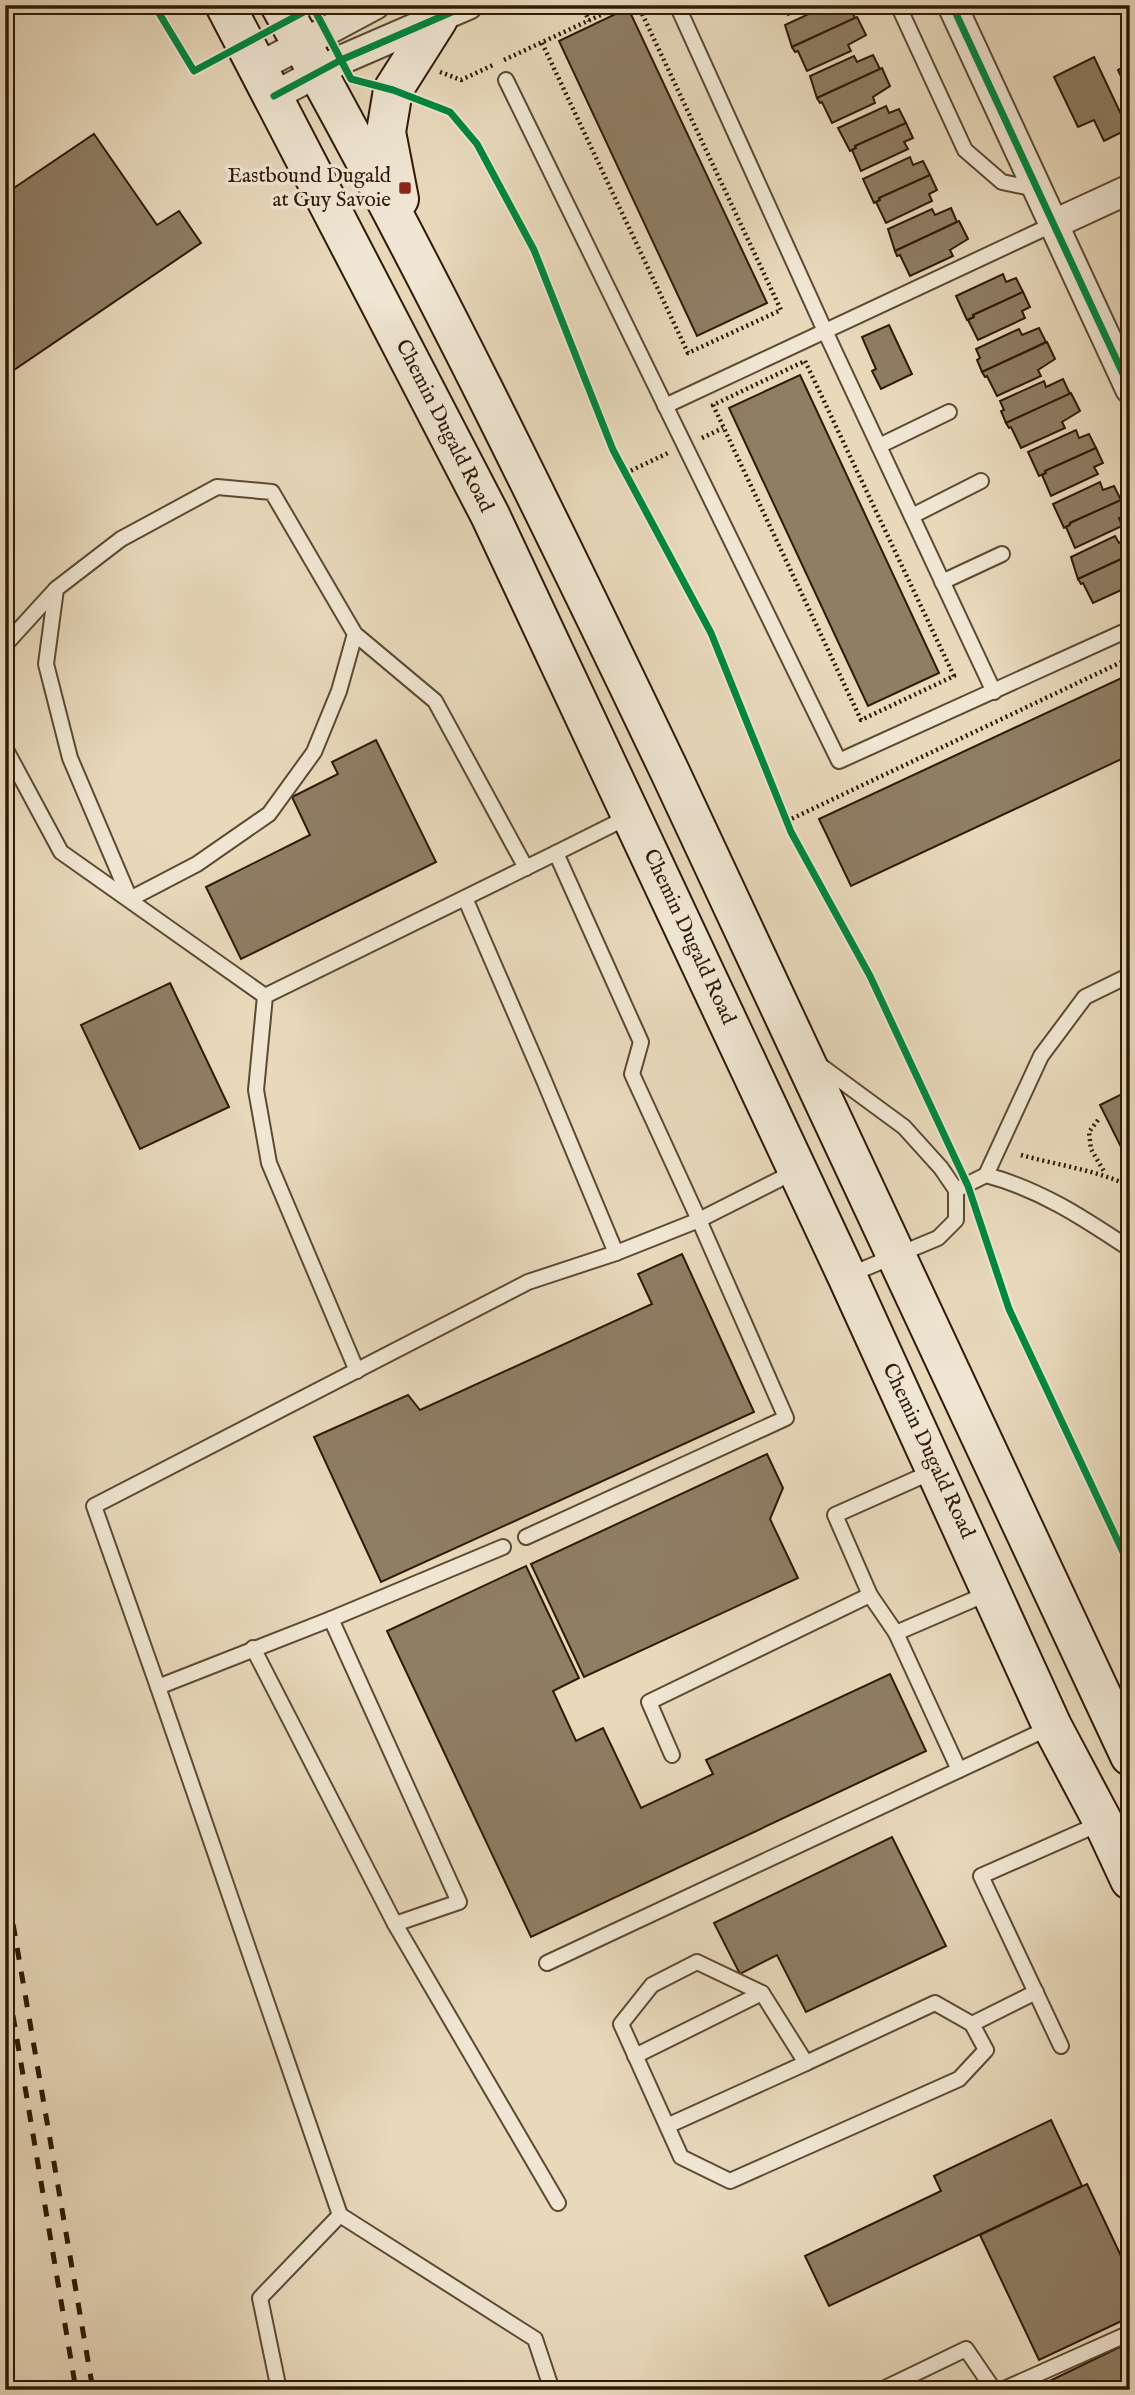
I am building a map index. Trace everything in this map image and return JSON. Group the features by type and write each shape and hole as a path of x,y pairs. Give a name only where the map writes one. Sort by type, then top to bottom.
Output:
{"main road":[{"name":"Chemin Dugald Road","path":"225,5 490,515 847,1276 1052,1726 1103,1822 1130,1880"},
{"path":"280,5 407,239 544,508 802,1050 1130,1756"},
{"path":"407,239 386,132 393,90 453,12"}],"street":[{"path":"266,81 309,59 374,5"},
{"path":"952,5 1130,389"},
{"path":"309,59 341,60 453,12"},
{"path":"1054,224 1130,189"}],"lane":[{"path":"677,5 825,331 994,692"},
{"path":"898,5 965,150 1002,182 1038,190"},
{"path":"506,80 839,761 1130,629"},
{"path":"665,406 1054,224"},
{"path":"879,446 949,411"},
{"path":"912,516 981,481"},
{"path":"5,645 57,589 121,539 217,487 272,492 355,634 435,701 526,868"},
{"path":"943,582 1002,554"},
{"path":"57,589 46,664 70,758 130,899"},
{"path":"130,899 197,864 269,814 314,752 339,691 355,634"},
{"path":"5,748 61,852 265,996"},
{"path":"265,996 631,816"},
{"path":"526,1537 786,1418 632,1074 641,1042 556,853"},
{"path":"465,898 616,1253"},
{"path":"956,1190 986,1175 1041,1056 1085,997 1130,975"},
{"path":"265,996 256,1090 269,1163 357,1371"},
{"path":"802,1050 840,1081 904,1126 941,1168 956,1190 956,1220 938,1238 847,1276"},
{"path":"552,2390 535,2339 340,2215 94,1506 528,1282 616,1253 699,1220 797,1170"},
{"path":"986,1175 1014,1183 1070,1209 1127,1247"},
{"path":"937,1470 835,1515 870,1595 896,1633 959,1770"},
{"path":"158,1687 503,1547"},
{"path":"896,1633 992,1592"},
{"path":"672,1755 649,1702 870,1595"},
{"path":"331,1619 459,1902 396,1924"},
{"path":"253,1648 396,1924 558,2203"},
{"path":"547,1963 1052,1726"},
{"path":"1061,2046 981,1876 1103,1822"},
{"path":"667,2126 806,2063 935,2003 972,2024 986,2050 959,2079 730,2181 681,2157 635,2056 621,2024 652,1985 697,1962 762,1993 806,2063"},
{"path":"972,2024 1036,1992"},
{"path":"635,2056 762,1993"},
{"path":"279,2390 260,2298 340,2215"},
{"path":"1002,2390 1130,2333"},
{"path":"881,2390 966,2348 994,2390"}],"path":[{"path":"582,5 589,21"},
{"path":"433,69 461,80 622,5"},
{"path":"542,43 688,353 781,310 638,5"},
{"path":"805,361 954,676 861,720 723,428 713,405 805,361"},
{"path":"620,461 632,485"},
{"path":"787,821 1130,658"},
{"path":"782,808 792,832"},
{"path":"1098,1120 1089,1132 1091,1149 1105,1174"},
{"path":"1021,1155 1105,1174 1130,1186"}],"building":[{"path":"784,5 810,5 788,15"},
{"path":"828,5 833,11 849,5 855,18 792,47 785,25"},
{"path":"628,8 767,303 697,336 559,41"},
{"path":"857,17 866,35 848,45 851,51 807,71 798,51 795,52 792,47"},
{"path":"873,55 880,69 817,98 810,76 854,56 857,62"},
{"path":"1094,57 1128,129 1104,141 1094,120 1078,127 1054,77"},
{"path":"1130,64 1130,96 1118,70"},
{"path":"882,68 890,86 873,97 875,103 832,123 822,102 817,98"},
{"path":"886,106 889,113 899,109 906,123 855,146 856,148 850,151 838,128"},
{"path":"906,123 913,138 904,142 908,149 861,171 852,150 855,146"},
{"path":"94,134 157,225 179,211 201,243 5,376 5,249 13,244 5,233 5,194"},
{"path":"910,157 913,165 923,161 930,175 879,198 880,200 874,203 863,179"},
{"path":"930,175 937,190 929,194 932,201 886,223 876,202 879,198"},
{"path":"951,208 957,222 895,251 888,229 932,209 935,215"},
{"path":"959,221 968,239 950,250 953,256 910,276 900,255 897,256 895,251"},
{"path":"1003,274 1006,282 1016,278 1023,292 967,320 956,296"},
{"path":"1023,292 1030,307 1022,311 1025,318 978,340 968,320 974,317 973,315"},
{"path":"889,325 912,374 881,389 872,371 876,369 862,337"},
{"path":"1039,328 1046,342 982,372 976,349 1019,329 1022,335"},
{"path":"1047,342 1055,359 1038,370 1041,376 997,396 987,376 982,372"},
{"path":"800,375 939,673 868,706 729,408"},
{"path":"1063,379 1070,394 1006,423 1000,401 1044,381 1046,387"},
{"path":"1071,393 1080,411 1062,422 1065,428 1021,448 1011,427 1006,423"},
{"path":"1076,430 1079,438 1089,434 1096,448 1039,476 1028,452"},
{"path":"1096,448 1103,463 1094,467 1098,474 1051,496 1042,475 1045,471"},
{"path":"1100,482 1103,490 1114,486 1121,500 1064,528 1053,504"},
{"path":"1121,500 1127,515 1119,518 1122,526 1075,548 1066,527"},
{"path":"1115,536 1119,543 1130,537 1130,555 1078,579 1071,557"},
{"path":"1130,555 1130,586 1093,603 1083,583 1078,579"},
{"path":"1130,674 1130,755 851,886 819,819"},
{"path":"376,740 436,862 241,959 206,887 310,835 292,797 338,774 332,762"},
{"path":"170,983 229,1107 140,1149 81,1025"},
{"path":"1130,1090 1130,1152 1122,1149 1100,1105"},
{"path":"682,1254 754,1412 381,1582 314,1437 408,1395 420,1410 652,1304 638,1274"},
{"path":"767,1454 783,1488 770,1519 798,1578 584,1677 531,1564"},
{"path":"526,1566 579,1678 553,1691 576,1741 603,1728 641,1808 713,1774 706,1760 890,1674 926,1751 531,1937 387,1631"},
{"path":"892,1837 946,1946 806,2012 777,1955 740,1974 714,1923"},
{"path":"1051,2120 1082,2186 829,2306 805,2256 941,2191 934,2176"},
{"path":"1087,2184 1130,2275 1130,2317 1039,2360 980,2235"},
{"path":"1130,2342 1130,2390 1031,2390"}],"railway":[{"path":"5,1877 93,2390"},
{"path":"5,1968 76,2390"}],"cycle path":[{"path":"154,5 194,71 313,7 351,79 393,90 450,112 477,144 534,250 613,450 711,633 791,832 870,976 968,1186 1009,1309 1130,1567"},
{"path":"274,96 341,60 468,5"},
{"path":"952,5 1130,389"}],"place":[{"name":"Eastbound Dugald at Guy Savoie","path":"405,188"}]}
